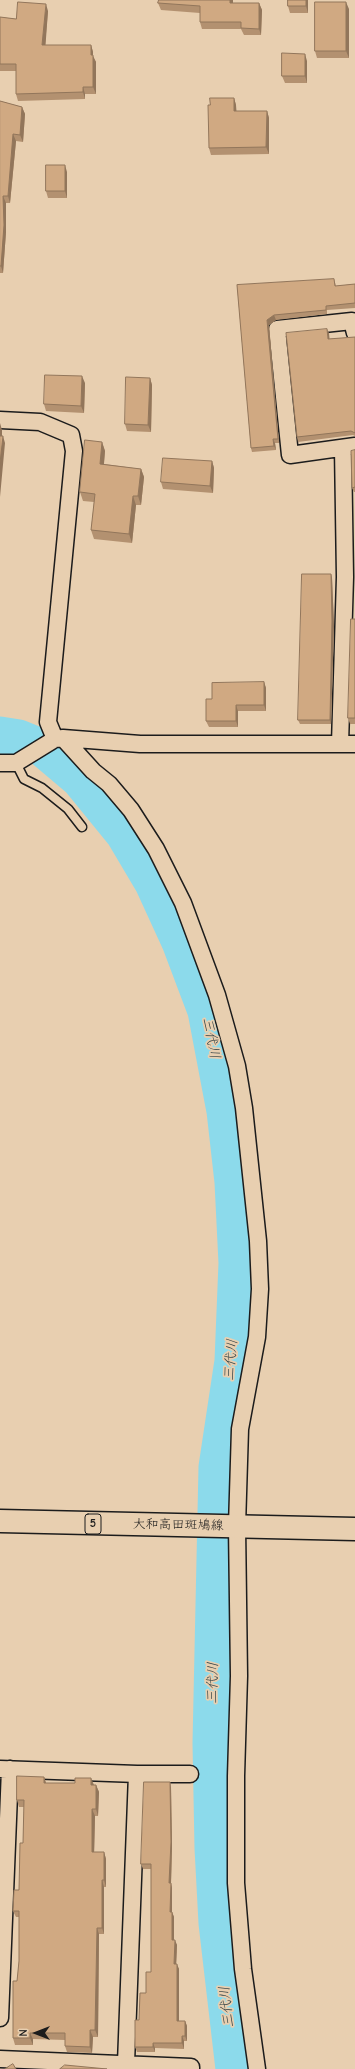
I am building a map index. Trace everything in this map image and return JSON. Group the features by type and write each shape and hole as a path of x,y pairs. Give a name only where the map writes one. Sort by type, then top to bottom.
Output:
{"main road":[{"name":"大和高田斑鳩線","path":"0,1521 355,1529"}],"street":[{"path":"8,763 59,738 140,744 347,744 345,577 349,447 290,455 277,329 352,321 355,332"},
{"path":"0,420 40,422 71,435 74,451 48,722 59,738 117,794 131,810 156,849 183,904 217,995 237,1066 252,1175 258,1241 260,1289 257,1337 240,1429 237,1526 239,1676 236,1776 236,1883 243,1969 257,2069"},
{"path":"0,2018 5,1769 136,1774 190,1774"},
{"path":"126,2063 136,1774"},
{"path":"0,2059 126,2063 191,2067 191,2069"}],"lane":[{"path":"8,763 24,779 42,788 68,809 82,827"}],"building":[{"path":"159,0 230,0 230,3 259,3 259,29 241,28 241,22 200,22 200,6 158,3"},
{"path":"288,0 306,0 306,6 288,6"},
{"path":"18,2 46,4 42,45 91,45 91,55 93,55 93,87 83,87 83,92 16,94 16,64 0,64 0,17 16,19"},
{"path":"315,2 346,2 346,51 315,51"},
{"path":"282,53 305,54 305,76 282,76"},
{"path":"210,98 234,98 234,111 267,111 266,147 209,148 208,105 210,105"},
{"path":"0,101 22,107 20,135 13,134 8,196 3,196 4,225 1,266 0,266"},
{"path":"46,165 65,165 65,191 46,191"},
{"path":"334,279 335,286 355,284 355,303 326,306 326,310 274,315 267,320 278,439 273,439 274,446 251,448 237,285"},
{"path":"327,329 328,339 355,337 355,433 351,431 297,437 286,333"},
{"path":"45,375 82,376 81,406 44,404"},
{"path":"126,377 150,378 148,425 125,424"},
{"path":"0,436 3,436 0,463"},
{"path":"85,440 102,442 100,464 141,469 138,496 133,496 129,534 91,530 95,494 80,492"},
{"path":"355,450 355,487 352,488 351,451"},
{"path":"163,458 212,461 210,486 161,482"},
{"path":"302,574 331,574 332,621 330,720 298,720"},
{"path":"351,619 355,619 355,718 348,718"},
{"path":"264,682 264,705 236,705 236,721 206,721 206,699 212,699 212,683"},
{"path":"17,1776 44,1777 44,1783 75,1783 75,1778 91,1778 91,1785 96,1785 96,1809 92,1809 92,1852 104,1852 104,1880 102,1880 102,1928 97,1928 95,2030 90,2030 90,2047 65,2046 65,2033 30,2033 30,2038 13,2038 13,1981 17,1981 19,1961 19,1911 13,1911 14,1890 19,1890 20,1843 23,1843 24,1800 17,1800"},
{"path":"144,1782 170,1782 170,1912 172,1912 172,1940 175,1940 174,1964 177,1964 177,2021 185,2021 185,2036 182,2036 182,2043 153,2043 153,2047 135,2047 135,2020 139,2020 140,1993 146,1993 146,1972 151,1972 151,1864 141,1864"},
{"path":"13,2064 16,2069 5,2069"},
{"path":"65,2065 107,2069 60,2069"}],"waterway":[{"name":"三代川","path":"0,735 19,738 41,747 80,780 124,834 153,883 180,942 206,1011 225,1111 233,1182 237,1263 233,1361 217,1467 211,1743 213,1848 217,1923 234,2069"}]}
